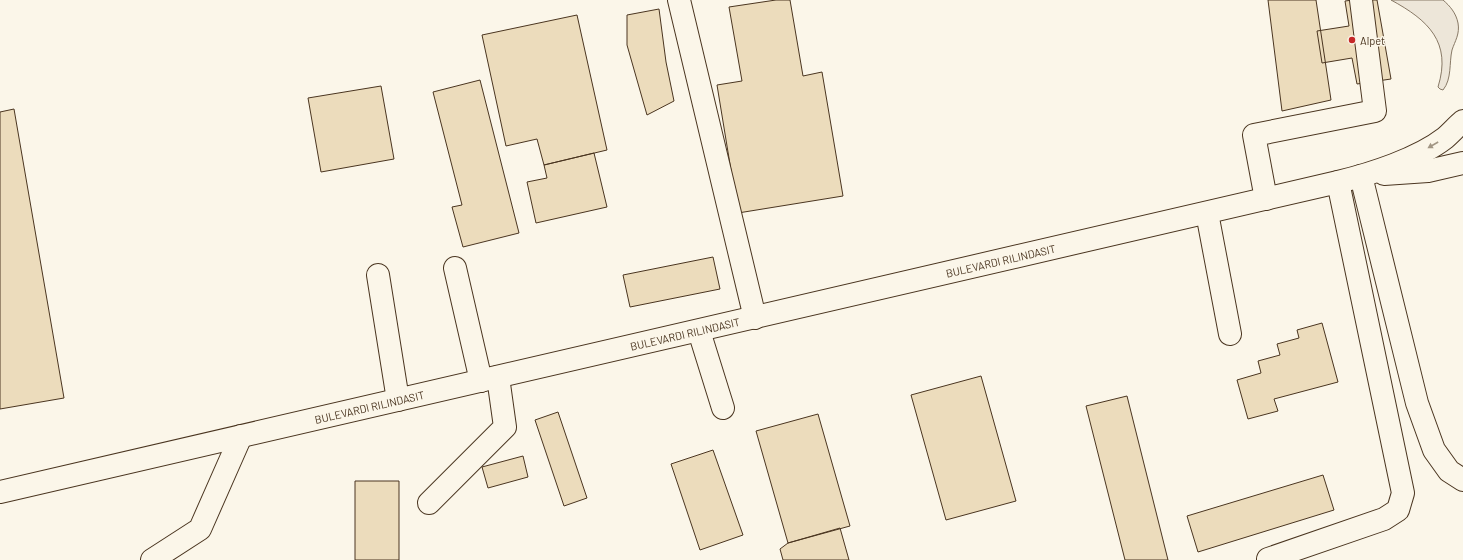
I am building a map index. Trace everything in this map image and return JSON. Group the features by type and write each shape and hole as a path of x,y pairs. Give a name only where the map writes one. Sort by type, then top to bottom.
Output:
{"main road":[{"path":"679,0 755,318"},
{"path":"1266,199 1254,135 1375,111 1361,0"},
{"path":"1365,175 1419,153 1444,138 1463,121"},
{"path":"1365,175 1428,170 1463,163"},
{"path":"1365,175 1417,402 1434,450 1448,471 1463,480"},
{"name":"BULEVARDI RILINDASIT","path":"0,492 755,318 1365,175"},
{"path":"1268,559 1384,519 1398,510 1403,493 1338,182"},
{"path":"1207,213 1230,334"},
{"path":"429,503 506,427 489,379 455,268"},
{"path":"378,275 398,400"},
{"path":"698,331 723,408"},
{"path":"152,560 200,529 241,436"}],"shaded area":[{"path":"1391,0 1443,0 1454,13 1458,23 1458,31 1451,55 1448,81 1443,90 1438,87 1442,71 1442,57 1434,34 1426,24 1416,16"}],"building":[{"path":"776,0 790,0 803,76 822,72 843,196 738,213 717,85 742,81 729,7"},
{"path":"1268,0 1316,0 1331,100 1282,111"},
{"path":"1377,0 1391,79 1357,84 1352,58 1322,63 1317,31 1349,26 1345,1"},
{"path":"659,9 666,62 674,101 647,115 627,45 627,15"},
{"path":"577,15 607,150 544,165 537,139 506,146 482,35"},
{"path":"480,80 519,233 463,247 452,207 462,205 433,92"},
{"path":"381,86 394,159 321,172 308,98"},
{"path":"14,109 64,398 0,409 0,112"},
{"path":"594,153 607,207 536,223 527,182 547,178 544,165"},
{"path":"713,257 720,289 630,307 623,275"},
{"path":"1322,323 1338,382 1274,399 1278,411 1248,419 1237,380 1261,373 1258,361 1280,355 1277,344 1299,338 1297,330"},
{"path":"981,376 1016,501 946,520 911,395"},
{"path":"1127,396 1168,560 1125,560 1086,406"},
{"path":"558,412 587,498 564,506 535,420"},
{"path":"818,414 850,526 788,543 756,431"},
{"path":"713,450 743,535 700,550 671,464"},
{"path":"523,456 528,477 488,488 482,467"},
{"path":"1323,475 1334,510 1198,552 1187,516"},
{"path":"355,481 399,481 399,560 355,560"},
{"path":"840,528 849,560 783,560 780,549 788,543"}],"place":[{"name":"Alpet","path":"1352,40"}]}
